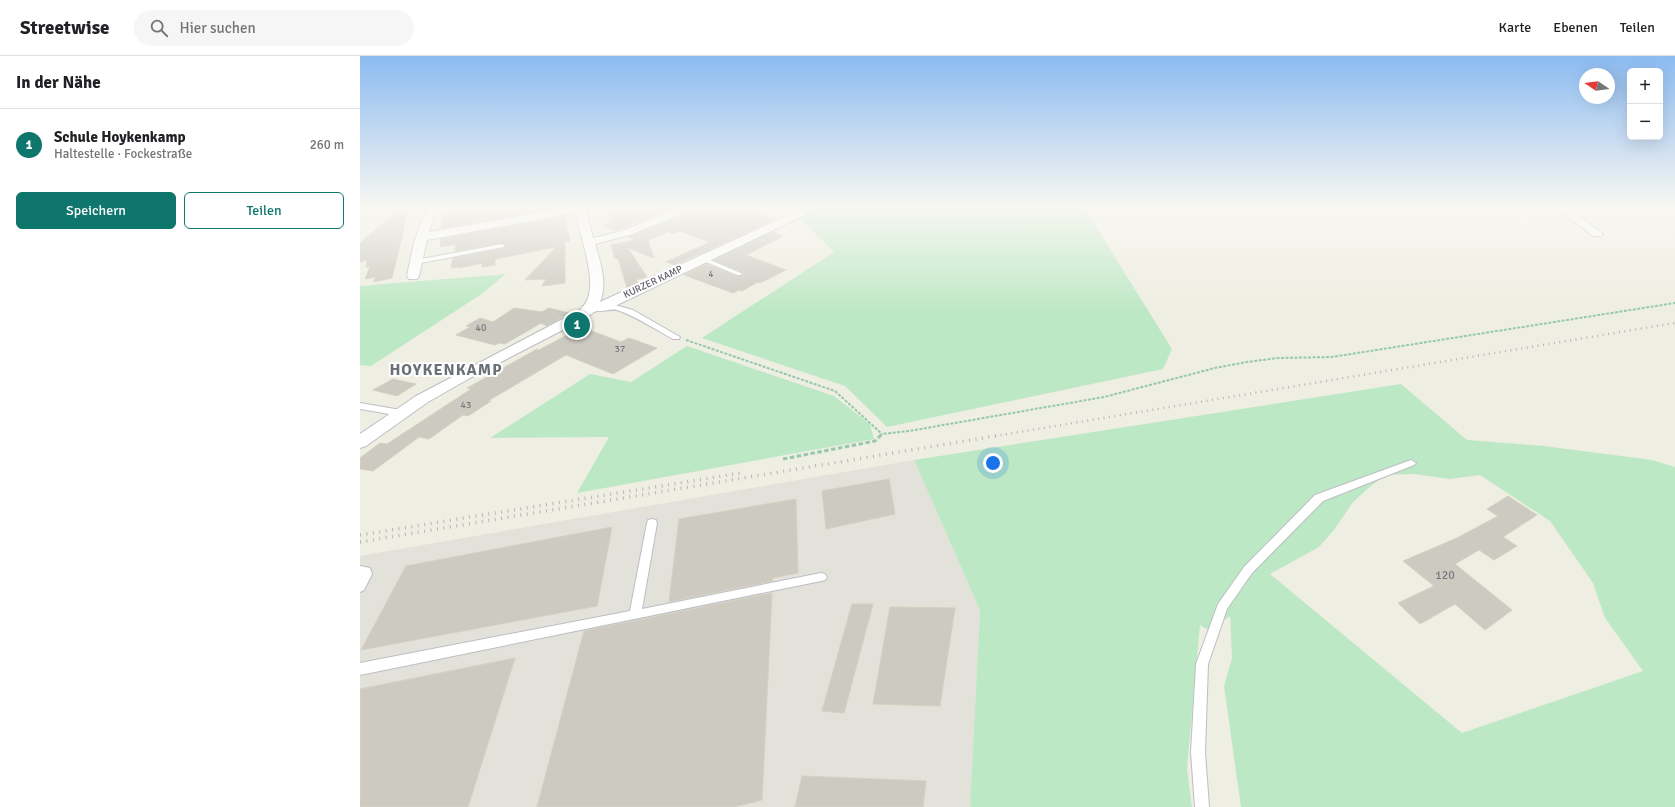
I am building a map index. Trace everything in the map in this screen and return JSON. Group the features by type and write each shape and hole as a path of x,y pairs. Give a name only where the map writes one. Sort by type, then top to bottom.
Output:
{"street":[{"path":"413,276 421,241"},
{"path":"590,309 596,296 597,283 589,242 593,241"},
{"name":"KURZER KAMP","path":"360,442 422,399 464,374 590,309 612,302 741,241"}],"lane":[{"path":"416,262 502,246"},
{"path":"703,259 739,274"},
{"path":"590,309 615,307 630,312 676,337"},
{"path":"360,406 401,413"},
{"path":"1202,807 1198,752 1202,664 1222,607 1248,570 1318,498 1411,463"},
{"path":"635,615 652,523"},
{"path":"360,570 366,572 366,574 360,587"},
{"path":"360,668 635,615 821,576"}],"path":[{"path":"783,459 875,441 882,434 909,431 1104,397 1215,368 1247,362 1278,358 1332,357 1675,303"},
{"path":"676,337 835,391 882,434"}],"shaded area":[{"path":"914,460 980,610 970,807 360,807 360,556"}],"green space":[{"path":"823,241 1105,241 1172,349 1163,369 887,427 845,386 702,338 834,252"},
{"path":"506,274 480,295 371,366 360,365 360,286"},
{"path":"687,346 834,396 870,424 874,439 577,493 609,437 490,438 590,374 631,382"},
{"path":"1401,384 1467,440 1544,446 1652,460 1675,467 1675,807 1241,807 1224,686 1232,658 1230,616 1210,631 1200,625 1187,769 1192,807 970,807 980,610 914,460","holes":["1414,474 1450,479 1480,475 1550,521 1593,583 1605,618 1643,671 1462,733 1270,574 1319,547 1334,530 1353,502 1386,475"]}],"building":[{"path":"362,241 401,241 392,278 373,282 376,277 365,279 370,267 366,267 367,260 360,262 360,243"},
{"path":"441,241 570,241 565,242 565,283 542,286 546,279 525,280 556,247 495,259 495,265 482,267 482,263 459,268 451,268 453,258 504,248 506,245 502,243 455,251 456,244 440,247"},
{"path":"630,241 648,241 654,258 628,248 647,277 636,280 638,283 627,288 618,258 615,259 611,245"},
{"path":"707,241 728,241 675,265 666,262 710,242"},
{"path":"753,241 773,241 746,255 786,270 760,283 758,282 742,291 739,290 733,293 684,275 706,264 736,276 742,276 744,274 714,260"},
{"path":"514,308 542,312 549,308 569,313 547,326 541,323 505,344 499,343 495,345 456,335 470,327 466,326 480,318 493,322"},
{"path":"576,325 621,342 629,338 657,348 613,374 566,355 488,401 491,401 468,416 463,415 429,439 419,437 373,471 360,469 360,458 380,443 387,444 471,389 467,388 537,349 539,350 569,334 563,332"},
{"path":"393,379 416,384 397,396 373,390"},
{"path":"889,479 895,514 826,529 822,491"},
{"path":"1508,496 1537,515 1503,537 1517,546 1494,560 1479,550 1455,564 1512,610 1485,630 1455,604 1420,624 1398,603 1434,586 1403,561 1457,538 1498,516 1487,509"},
{"path":"796,499 798,573 773,578 772,581 669,602 679,519"},
{"path":"612,527 597,606 361,650 406,566"},
{"path":"772,593 762,800 734,807 537,807 584,631"},
{"path":"852,604 873,604 844,713 822,711"},
{"path":"890,607 955,608 940,706 873,704"},
{"path":"515,658 468,807 360,807 360,689"},
{"path":"802,776 926,781 923,807 795,807"}],"railway":[{"path":"997,436 1675,323"},
{"path":"360,542 997,436"},
{"path":"360,535 741,473"}],"place":[{"name":"Schule Hoykenkamp","path":"577,325"}],"district":[{"name":"HOYKENKAMP","path":"446,370"}]}
